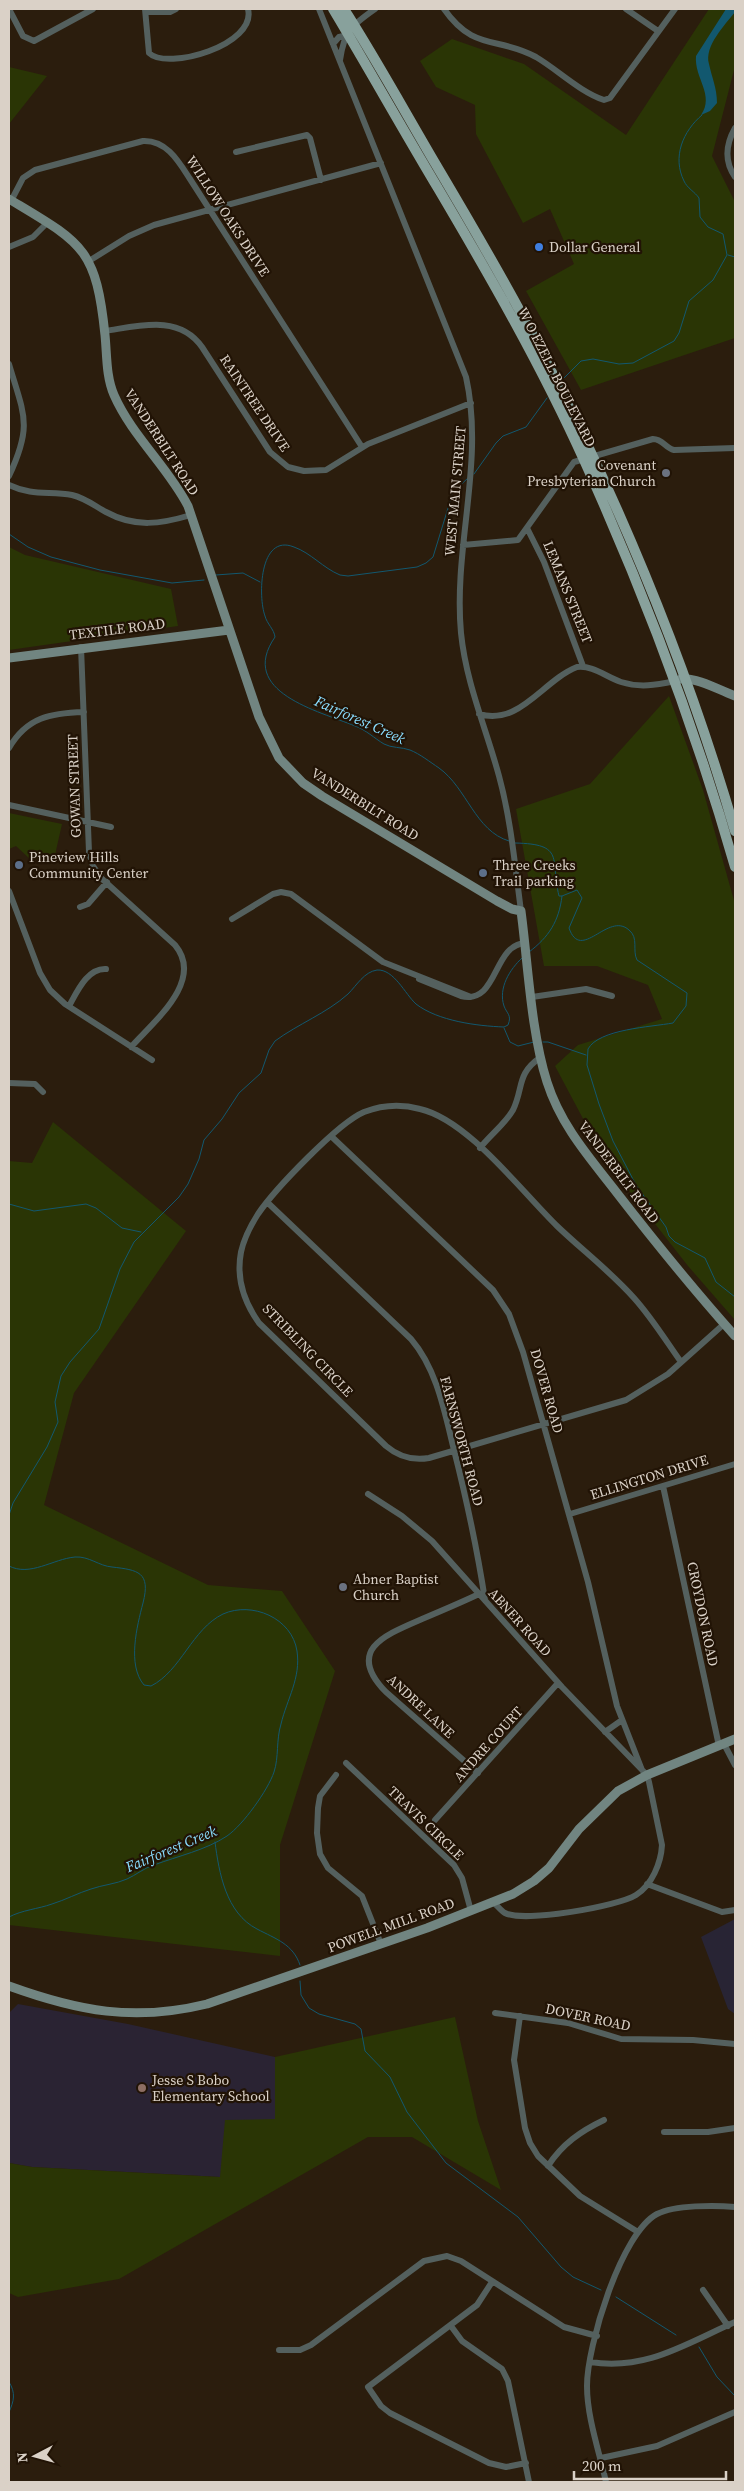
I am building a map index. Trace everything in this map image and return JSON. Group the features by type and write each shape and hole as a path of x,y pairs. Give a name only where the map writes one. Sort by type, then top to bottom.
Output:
{"main road":[{"name":"W O EZELL BOULEVARD","path":"333,9 355,47 384,87"},
{"name":"W O EZELL BOULEVARD","path":"344,9 384,87 501,287 528,346 589,458 647,606 680,680 711,771 735,831"},
{"name":"W O EZELL BOULEVARD","path":"711,771 735,867"}],"street":[{"path":"9,9 23,36 34,41 93,9"},
{"path":"176,9 170,12 145,10 149,53 153,56 166,58 195,55 224,46 245,28 249,20 248,9"},
{"name":"WEST MAIN STREET","path":"319,9 458,353 471,402 473,428 472,471 463,545 459,605 468,678 499,774 513,850 521,911"},
{"path":"353,24 375,9"},
{"path":"444,9 467,34 487,43 532,55 602,100 607,100 674,9"},
{"path":"626,9 658,32"},
{"name":"WEST MAIN STREET","path":"340,61 341,49 353,24"},
{"path":"333,44 339,37 348,34"},
{"path":"341,49 355,47"},
{"path":"735,128 728,142 727,154 735,177"},
{"path":"236,152 307,134 310,138 321,180"},
{"name":"WILLOW OAKS DRIVE","path":"10,200 23,178 32,171 131,144 149,141 160,144 173,155 210,210 362,448"},
{"path":"89,261 137,232 381,163"},
{"name":"VANDERBILT ROAD","path":"10,200 68,236 89,261 100,290 108,373 114,394 178,488 191,515 267,737 279,758 294,775 322,796 470,885 512,909 521,911 541,1057 551,1093 575,1140 626,1206 735,1336"},
{"path":"9,247 34,237 46,223"},
{"name":"RAINTREE DRIVE","path":"105,331 165,324 178,327 189,333 202,347 270,452 288,467 304,472 321,471 330,468 362,448 471,402"},
{"path":"9,364 23,410 25,431 20,453 9,476"},
{"path":"463,545 513,542 522,537 574,462 634,442 653,439 659,440 668,448 674,450 735,448"},
{"path":"9,485 39,494 64,494 80,497 119,518 134,523 158,524 191,515"},
{"name":"LEMANS STREET","path":"527,528 544,562 584,666"},
{"name":"TEXTILE ROAD","path":"9,658 81,647 229,630"},
{"name":"GOWAN STREET","path":"81,647 91,860 97,872 175,945 184,960 184,972 178,992 131,1047"},
{"path":"479,714 492,717 507,715 570,670 584,666 635,685 650,686 680,680 735,696"},
{"path":"9,748 18,735 38,719 56,713 84,712"},
{"path":"9,805 111,827"},
{"path":"80,906 88,904 107,882"},
{"path":"9,891 45,982 57,998 152,1060"},
{"path":"232,919 274,894 288,893 297,897 375,957 471,997 486,989 512,948 526,944"},
{"path":"69,1006 92,972 106,969"},
{"path":"532,996 586,989 612,996"},
{"path":"480,1148 508,1117 516,1101 522,1076 530,1065 541,1057"},
{"path":"9,1083 34,1084 42,1092"},
{"name":"STRIBLING CIRCLE","path":"681,1362 634,1297 557,1226 458,1128 444,1118 422,1109 386,1106 363,1113 331,1136 267,1202 250,1229 243,1246 240,1278 244,1296 259,1323 392,1451 406,1458 421,1459 454,1451 626,1400 655,1384 681,1362 724,1324"},
{"name":"DOVER ROAD","path":"331,1136 498,1295 516,1331 570,1514 622,1720 645,1773 662,1845 661,1857 654,1874 647,1884"},
{"name":"FARNSWORTH ROAD","path":"267,1202 419,1348 430,1368 454,1451 486,1601"},
{"name":"ELLINGTON DRIVE","path":"570,1514 735,1464"},
{"name":"CROYDON ROAD","path":"663,1486 722,1745 735,1765"},
{"name":"ABNER ROAD","path":"368,1494 402,1516 432,1542 558,1683 645,1773"},
{"name":"ANDRE LANE","path":"478,1773 387,1693 373,1677 369,1666 373,1648 388,1634 479,1594"},
{"name":"ANDRE COURT","path":"435,1820 558,1683"},
{"path":"605,1732 622,1720"},
{"name":"POWELL MILL ROAD","path":"9,1986 58,2003 95,2011 132,2014 170,2012 207,2004 381,1944 513,1894 538,1878 549,1868 579,1829 609,1799 627,1785 645,1773 735,1740"},
{"name":"TRAVIS CIRCLE","path":"346,1763 454,1866 462,1878 471,1911"},
{"path":"336,1775 320,1796 317,1833 320,1854 328,1868 362,1896 381,1944"},
{"path":"493,1902 505,1913 541,1916 567,1913 636,1895 647,1884 722,1912 735,1910"},
{"name":"DOVER ROAD","path":"495,2013 568,2023 621,2039 693,2040 735,2044"},
{"path":"520,2016 514,2060 525,2128 534,2150 580,2196 638,2232"},
{"path":"548,2166 572,2138 604,2120"},
{"path":"664,2132 708,2132 735,2128"},
{"path":"606,2482 588,2398 590,2362 614,2275 638,2232 652,2217 670,2209 735,2207"},
{"path":"279,2350 300,2350 311,2345 424,2261 447,2256 460,2261 492,2282 537,2307 564,2327 597,2336"},
{"path":"492,2282 477,2305 368,2387 381,2406 390,2413 489,2463 506,2467 526,2463"},
{"path":"703,2290 728,2326"},
{"path":"590,2362 614,2365 638,2363 735,2322"},
{"path":"451,2326 462,2341 495,2363 505,2375 529,2482"},
{"path":"601,2458 648,2448 735,2412"}],"shaded area":[{"path":"735,1919 735,2014 728,2009 701,1937"},
{"name":"Jesse S Bobo Elementary School","path":"18,2004 128,2024 275,2057 275,2119 220,2177 32,2167 9,2163 9,2013"}],"green space":[{"path":"709,9 735,9 735,66 712,156 735,202 735,338 581,390 526,291 574,264 550,209 523,223 476,134 475,105 436,87 420,61 452,39 524,64 626,135"},
{"path":"9,67 47,76 9,124"},
{"path":"9,547 25,555 171,589 178,626 9,650"},
{"path":"669,696 703,790 735,904 735,1320 688,1266 605,1160 555,1066 578,1045 662,1019 648,985 597,966 544,966 516,809 590,784"},
{"path":"9,813 62,824 55,855 31,860 16,846 9,849"},
{"path":"53,1122 186,1231 74,1393 44,1505 208,1585 282,1591 335,1671 280,1845 280,1956 9,1925 9,1161 32,1163"},
{"path":"455,2017 478,2121 501,2190 412,2137 368,2137 119,2279 18,2297 9,2293 9,2163 32,2167 220,2177 225,2120 275,2119 275,2057"}],"water":[{"path":"726,9 735,9 735,12 716,36 708,57 717,103 710,111 701,115 705,108 706,100 696,64 696,56"}],"waterway":[{"name":"Fairforest Creek","path":"562,380 581,361 593,359 619,364 633,363 674,341 679,333 689,301 713,280 727,255 723,234 708,227 700,217 699,198 685,183 679,163 681,145 689,129 702,115"},
{"path":"728,255 735,257"},
{"name":"Fairforest Creek","path":"474,474 496,443 503,436 526,427 547,398"},
{"name":"Fairforest Creek","path":"468,478 453,492 433,557 417,567 348,576 340,575 294,547 282,545 274,549 268,558 262,582 263,607 266,619 275,637 266,656 266,672 274,685 287,696 304,706 359,728 384,744 414,752 439,768 457,786 479,819 497,836 509,841"},
{"path":"9,534 28,547 51,557 100,570 172,583 204,580"},
{"path":"216,575 243,573 260,582"},
{"name":"Fairforest Creek","path":"515,843 542,846 549,850 555,863 559,896 562,896 561,905 552,928 529,952"},
{"path":"562,896 577,890 582,898 569,928 574,937 580,940 588,939 604,930 621,926 629,930 634,937 637,960 687,993 686,1006 673,1023 626,1030 603,1037 594,1042 588,1049 587,1065 613,1141 636,1185 666,1227 669,1236 675,1242 705,1258 716,1282 735,1297"},
{"name":"Fairforest Creek","path":"9,1515 13,1503 47,1447 58,1422 55,1402 61,1376 70,1362 99,1329 120,1269 134,1242 179,1197 188,1184 199,1159 204,1140 222,1119 239,1093 261,1073 269,1050 275,1041 340,1001 364,976 377,970 389,973 416,1004 435,1015 470,1024 504,1027 508,1025 509,1019 504,1006 504,986 509,973 522,958"},
{"path":"504,1028 510,1042 518,1046 534,1042"},
{"path":"543,1042 586,1055"},
{"path":"9,1204 34,1211 86,1204 96,1208 122,1228 141,1232"},
{"name":"Fairforest Creek","path":"9,1566 17,1569 33,1569 67,1558 80,1557 140,1574 144,1579 145,1593 136,1634 135,1656 139,1677 144,1685 151,1686 171,1671 203,1629 223,1614 234,1611 258,1611 279,1621 294,1639 298,1661 293,1688 279,1730 274,1772 254,1807 233,1831 219,1841 150,1866 123,1881 81,1892 47,1906 9,1917"},
{"path":"215,1842 222,1879 231,1903 246,1922 288,1947 300,1965"},
{"path":"300,1981 301,1995 309,2008 319,2014 355,2024 361,2029 365,2051 390,2077 407,2112 446,2163 518,2217 561,2267 573,2277 601,2290"},
{"path":"616,2297 676,2335"},
{"path":"699,2347 717,2377 735,2396"},
{"name":"Fairforest Creek","path":"9,2382 14,2397 9,2412"}],"place":[{"name":"Dollar General","path":"539,247"},
{"name":"Covenant Presbyterian Church","path":"666,473"},
{"name":"Pineview Hills Community Center","path":"19,865"},
{"name":"Three Creeks Trail parking","path":"483,873"},
{"name":"Abner Baptist Church","path":"343,1587"},
{"name":"Jesse S Bobo Elementary School","path":"142,2088"}]}
